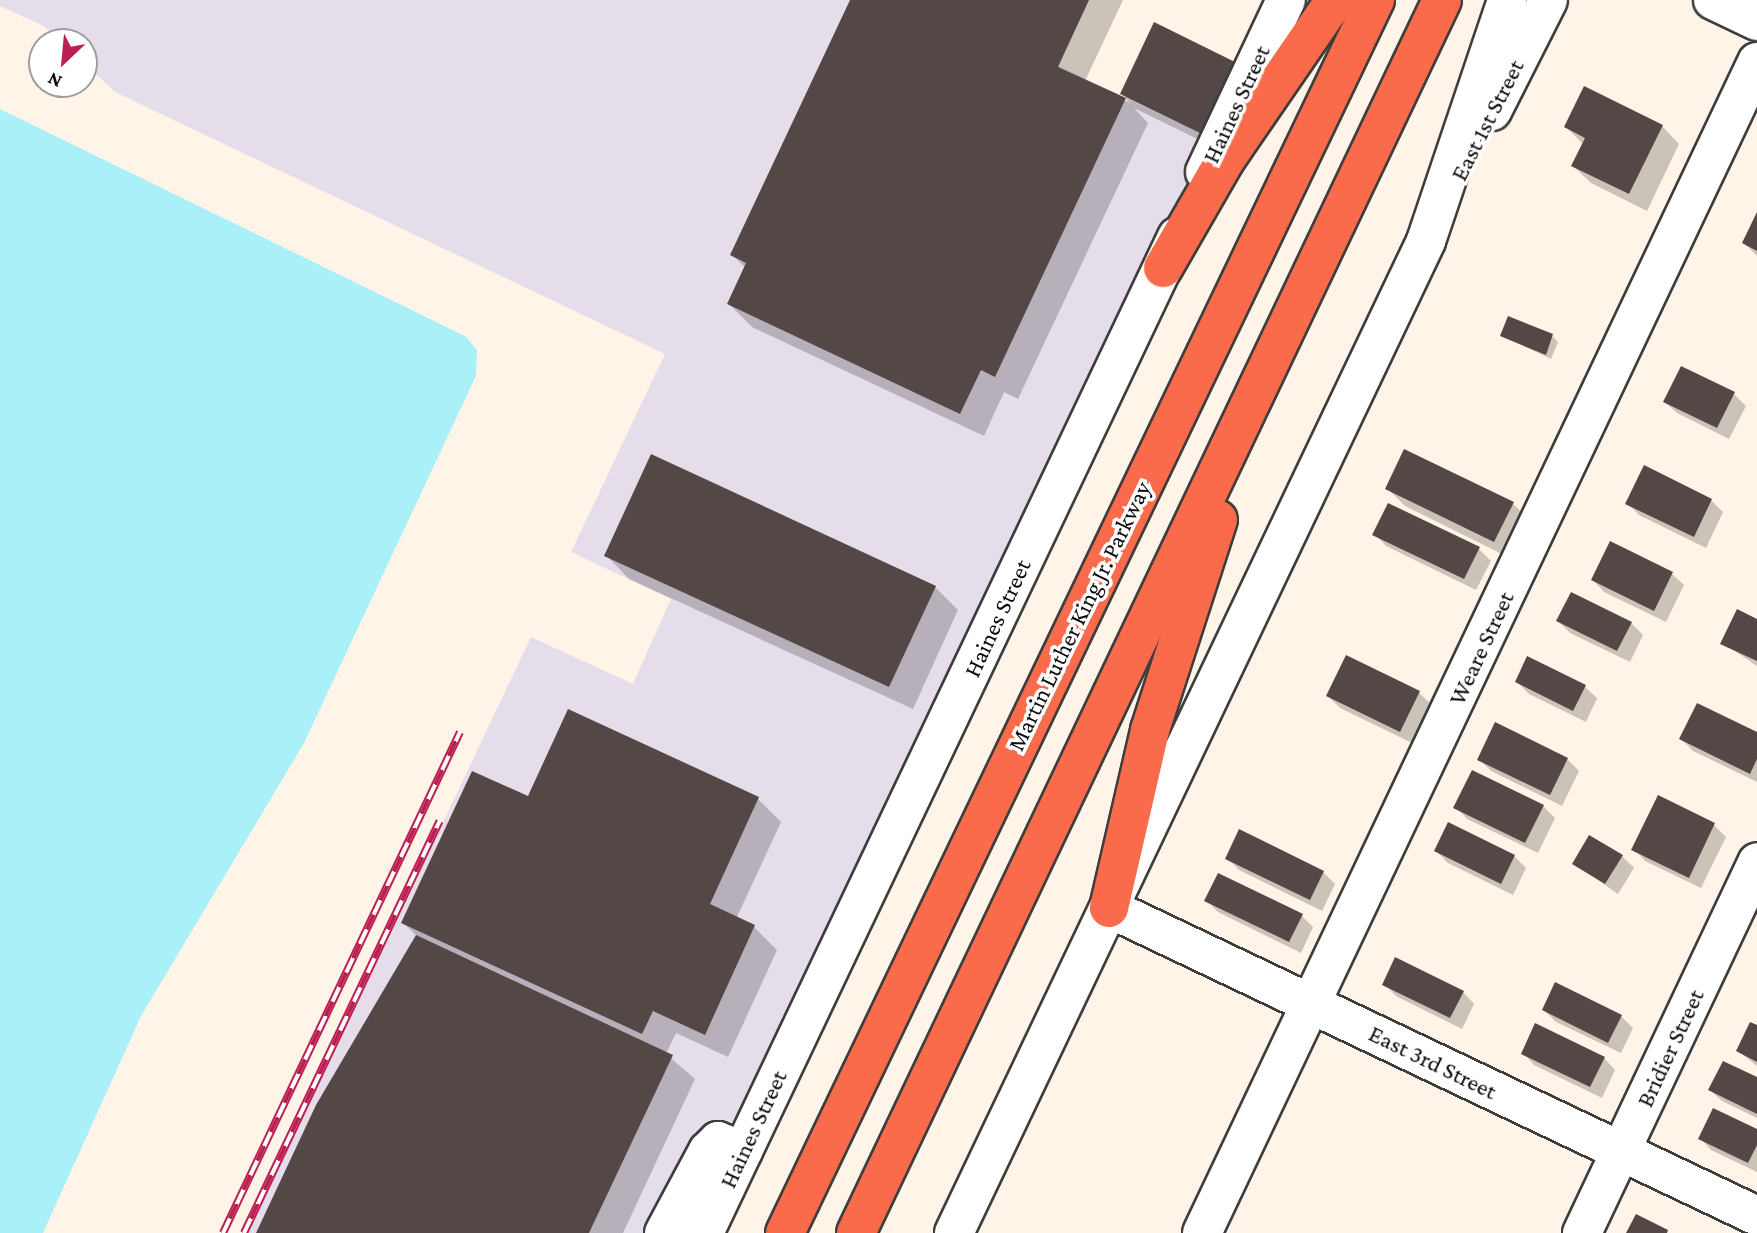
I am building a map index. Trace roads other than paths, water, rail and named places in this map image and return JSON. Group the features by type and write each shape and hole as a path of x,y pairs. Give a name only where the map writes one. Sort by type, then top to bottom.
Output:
{"highway":[{"path":"1163,268 1225,160 1335,0"},
{"name":"Martin Luther King Jr. Parkway","path":"785,1233 1375,0"},
{"path":"856,1233 1442,0"},
{"path":"1109,908 1167,673 1280,340"}],"street":[{"name":"Haines Street","path":"704,1233 1163,268 1286,0"},
{"path":"954,1233 1426,241 1507,0"},
{"name":"East 1st Street","path":"1426,241 1548,0"},
{"path":"1713,0 1757,21"},
{"name":"Weare Street","path":"1202,1233 1757,62"},
{"name":"Bridier Street","path":"1582,1233 1757,862"},
{"name":"East 3rd Street","path":"1109,908 1757,1216"},
{"path":"664,1233 708,1151 718,1142 743,1151"}],"water":[{"path":"0,109 465,336 477,350 476,376 304,743 141,1016 43,1233 0,1233"}],"railway":[{"path":"223,1233 460,732"},
{"path":"244,1233 440,821"}]}
